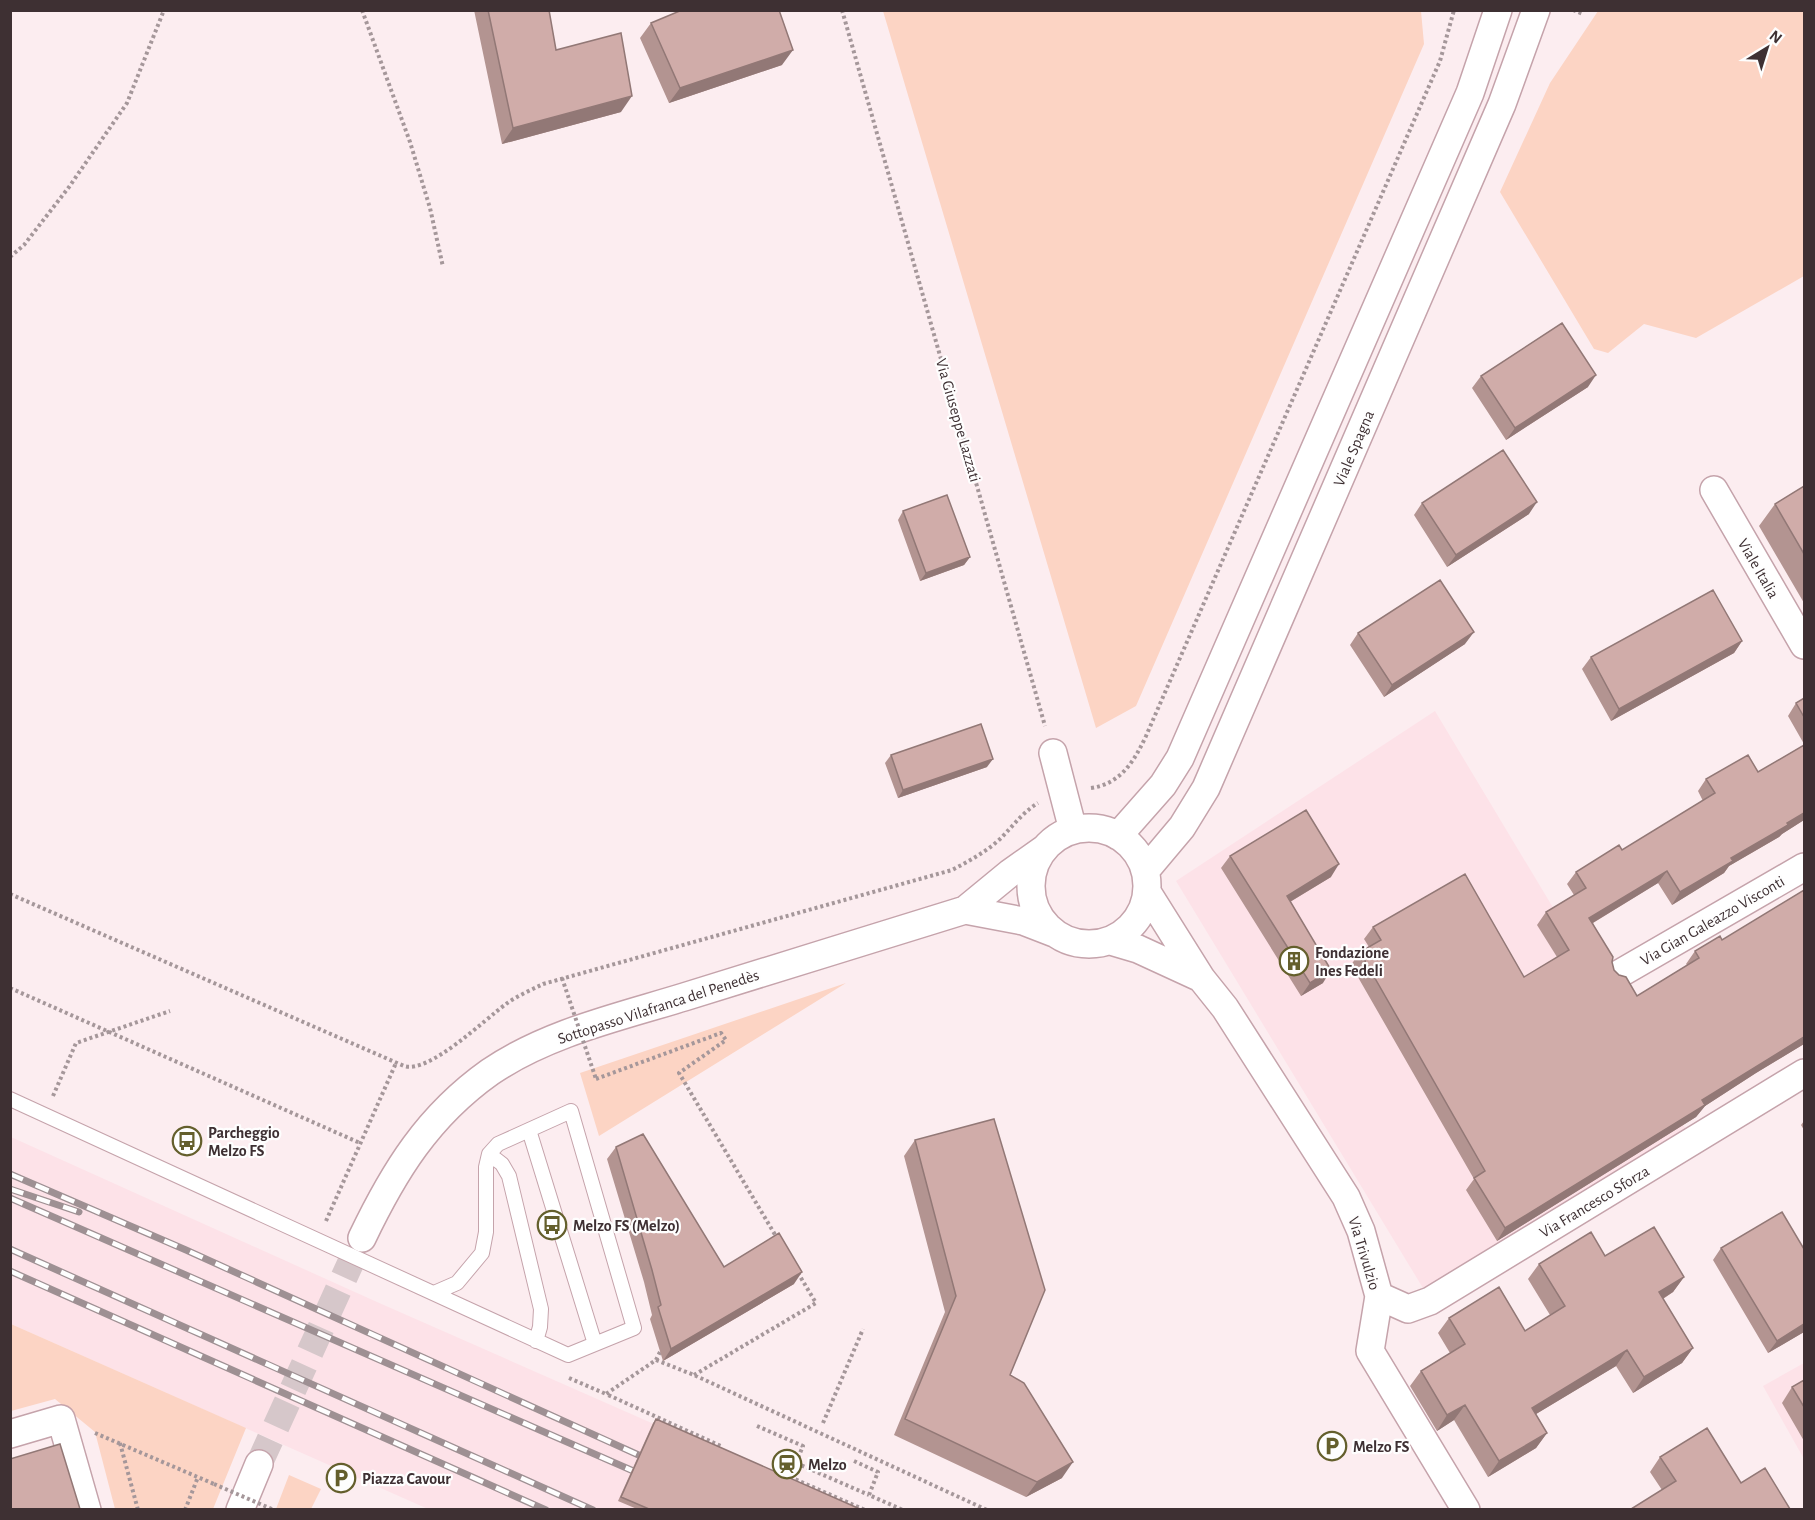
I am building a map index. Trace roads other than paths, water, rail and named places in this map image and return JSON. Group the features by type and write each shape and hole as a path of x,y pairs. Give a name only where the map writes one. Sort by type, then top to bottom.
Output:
{"street":[{"path":"1118,836 1163,785 1180,758 1466,100 1498,10"},
{"name":"Viale Spagna","path":"1146,881 1206,788 1502,104 1536,10"},
{"name":"Viale Italia","path":"1714,490 1804,645"},
{"path":"1053,753 1073,830"},
{"path":"1088,828 1103,830 1118,836 1135,850 1146,881 1141,912 1129,929 1111,940 1092,945 1072,942 1055,934 1039,916 1031,893 1033,870 1044,849 1057,837 1073,830 1088,828"},
{"name":"Sottopasso Vilafranca del Penedès","path":"362,1238 401,1163 434,1120 490,1072 563,1035 965,910 1044,849"},
{"name":"Via Gian Galeazzo Visconti","path":"1619,974 1804,867"},
{"name":"Via Trivulzio","path":"1146,881 1201,978 1225,1008 1346,1197 1361,1231 1379,1296 1370,1352 1466,1509"},
{"name":"Sottopasso Vilafranca del Penedès","path":"965,910 1023,921 1055,934"},
{"name":"Via Trivulzio","path":"1111,940 1138,949 1201,978"},
{"name":"Via Francesco Sforza","path":"1379,1296 1408,1309 1430,1301 1804,1073"},
{"path":"10,1434 61,1419 87,1509"},
{"path":"240,1509 259,1464"}],"lane":[{"path":"10,1099 568,1355 634,1328 571,1111 498,1144 489,1154 486,1167 486,1232 482,1253 457,1283 434,1293"},
{"path":"529,1130 595,1344"},
{"path":"489,1154 502,1164 509,1176 521,1221 541,1309 536,1341"}],"tunnel":[{"path":"259,1464 362,1238"}],"railway":[{"path":"10,1174 186,1250 654,1462"},
{"path":"10,1189 79,1212"},
{"path":"10,1198 647,1477"},
{"path":"10,1249 593,1510"},
{"path":"10,1271 546,1510"}],"place":[{"name":"Fondazione Ines Fedeli","path":"1294,961"},
{"name":"Parcheggio Melzo FS","path":"187,1141"},
{"name":"Melzo FS (Melzo)","path":"552,1225"},
{"name":"Melzo FS","path":"1332,1446"},
{"name":"Melzo","path":"787,1464"},
{"name":"Piazza Cavour","path":"341,1478"}]}
